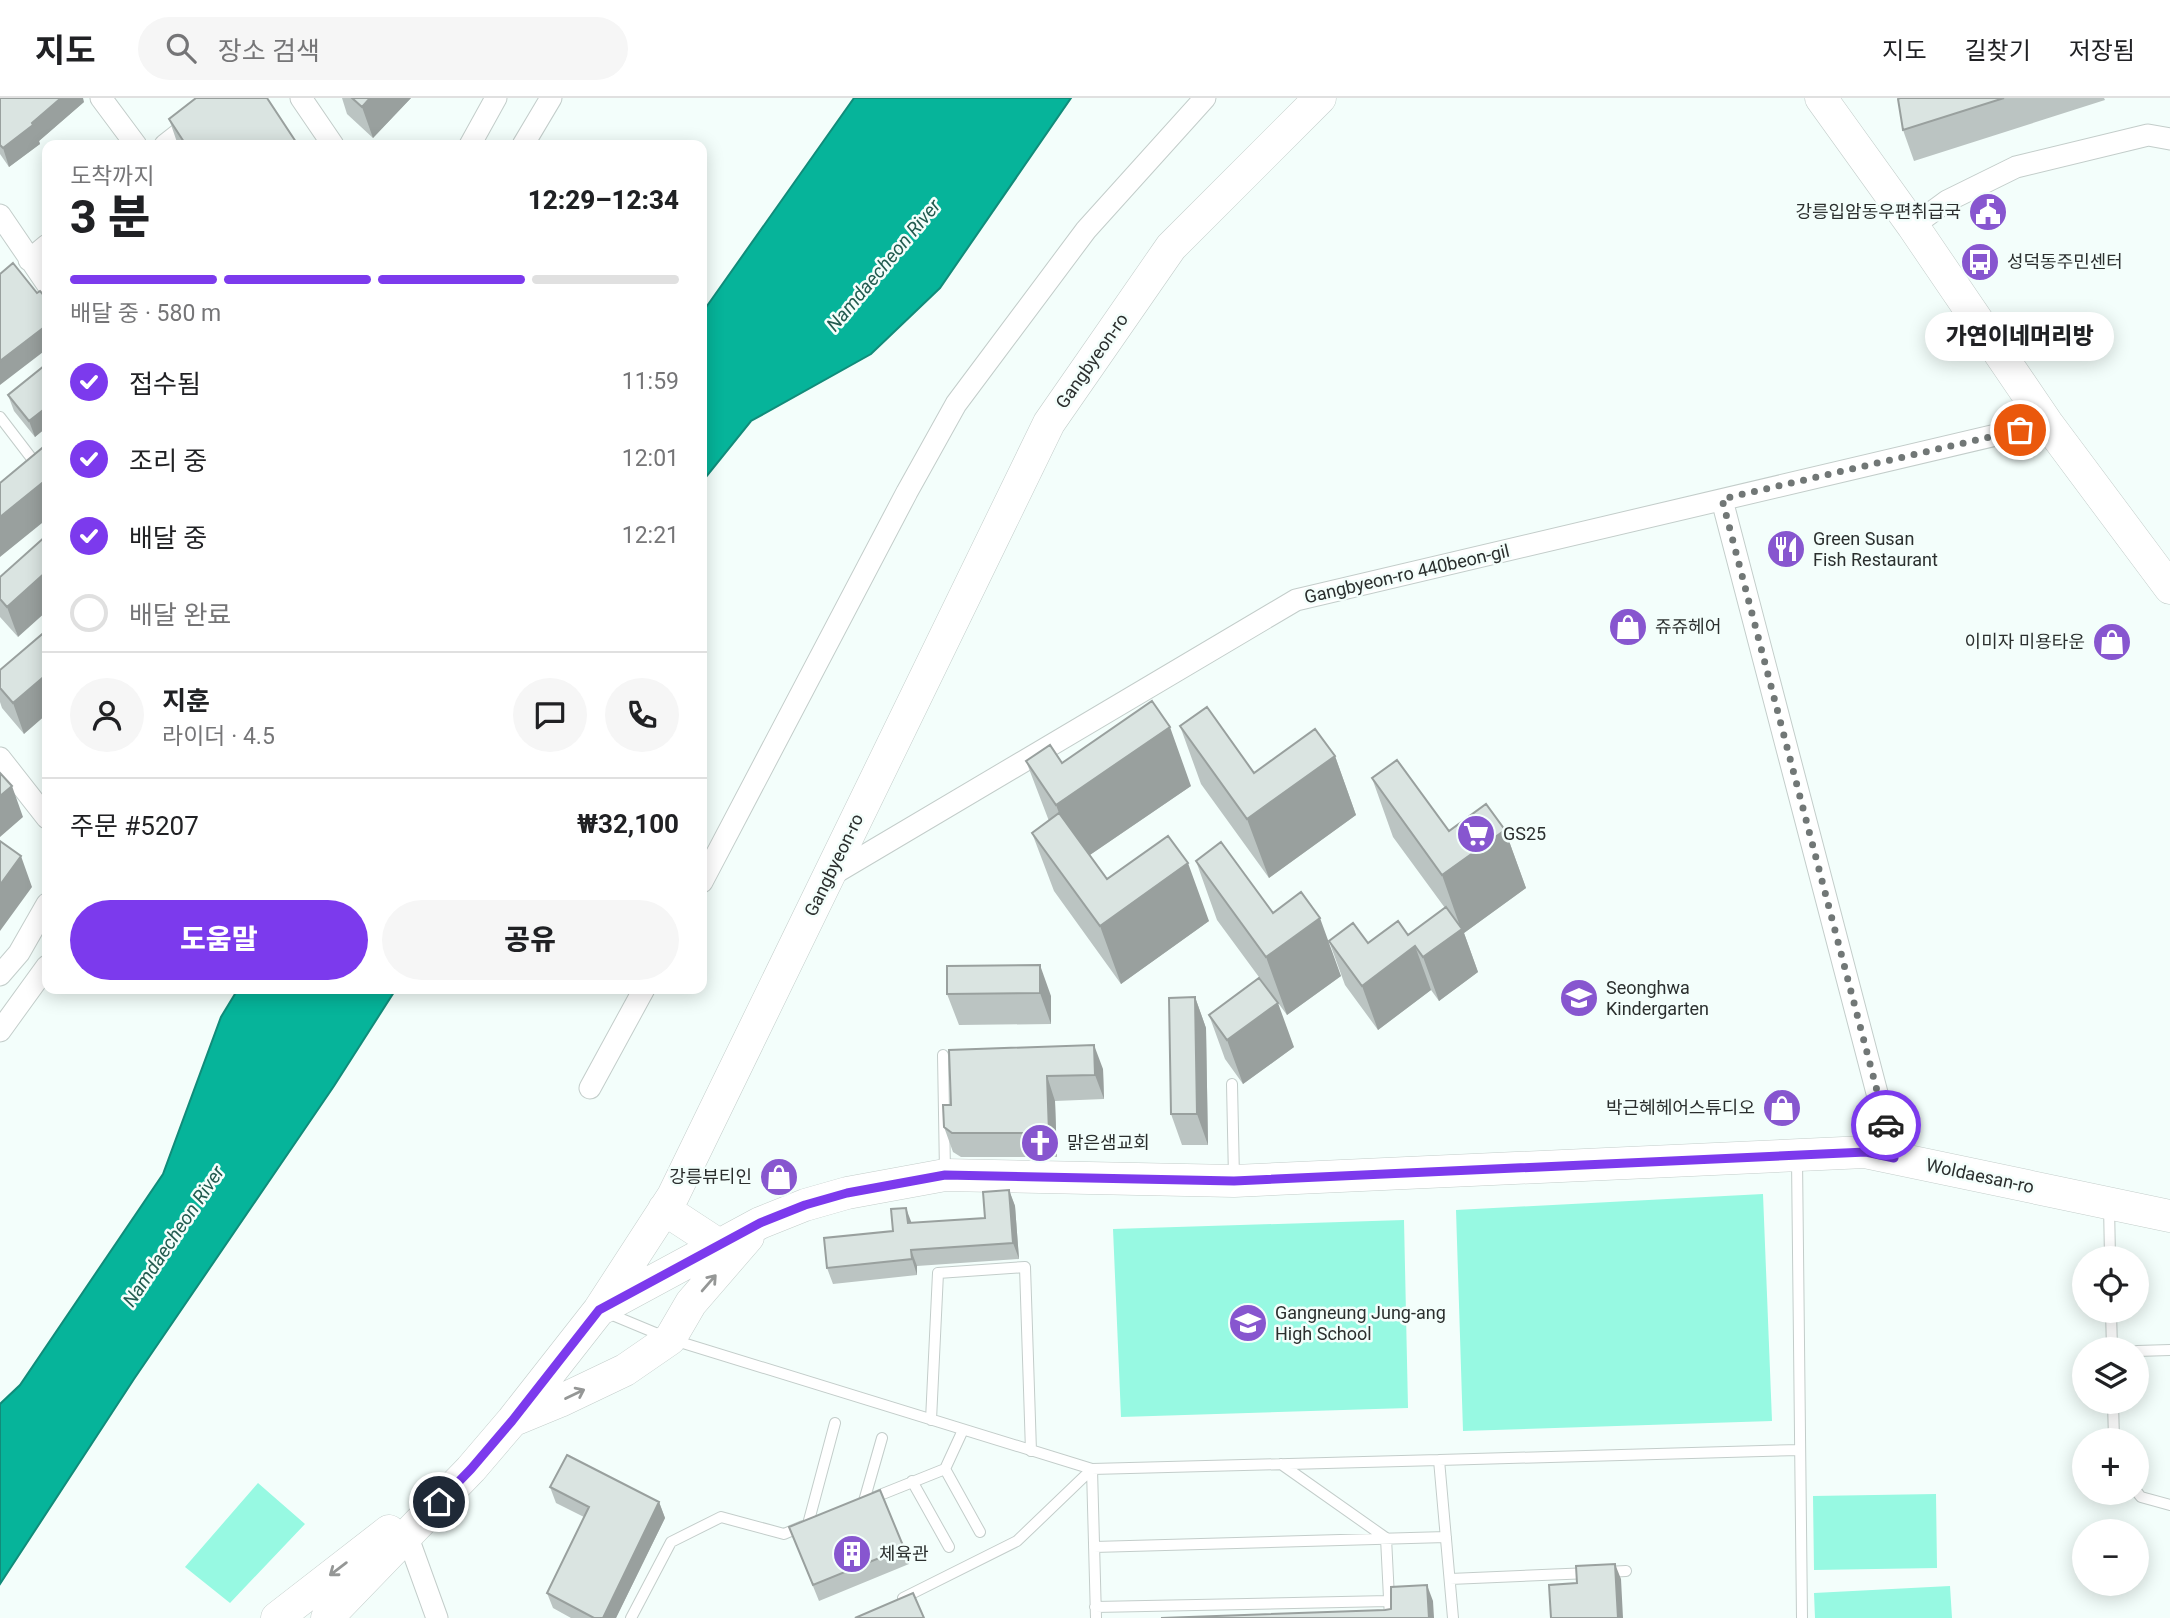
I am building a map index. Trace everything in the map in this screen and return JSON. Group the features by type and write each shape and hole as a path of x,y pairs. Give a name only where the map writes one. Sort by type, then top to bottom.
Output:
{"street":[{"path":"101,98 132,140"},
{"path":"171,140 225,98"},
{"path":"301,98 330,140"},
{"path":"473,140 496,98"},
{"path":"526,140 551,98"},
{"path":"707,872 906,492 956,404 1086,230 1205,98"},
{"name":"Gangbyeon-ro","path":"327,1618 471,1469 599,1310 673,1196 1049,423 1171,247 1320,98"},
{"path":"1821,98 1913,226 2047,423 2170,588"},
{"path":"1913,226 1947,201 2016,167 2148,135 2170,139"},
{"path":"0,215 42,277"},
{"path":"29,260 42,249"},
{"name":"Gangbyeon-ro 440beon-gil","path":"828,877 1296,600 2047,423"},
{"path":"20,486 42,469"},
{"path":"1722,499 1894,1158"},
{"path":"0,758 42,812"},
{"path":"0,975 19,953 42,913"},
{"path":"0,1031 42,973"},
{"path":"590,1088 641,994"},
{"name":"Woldaesan-ro","path":"599,1310 760,1223 805,1205 847,1193 945,1175 1234,1181 1866,1152 2170,1216"},
{"path":"664,1209 719,1245"},
{"path":"512,1421 625,1370 670,1339 691,1303 760,1223"},
{"path":"277,1618 471,1469"},
{"path":"351,1618 396,1571 407,1535"},
{"path":"407,1535 437,1618"}],"lane":[{"path":"0,417 42,465"},
{"path":"943,1055 945,1175"},
{"path":"1232,1084 1234,1181"},
{"path":"1797,1155 1802,1618"},
{"path":"2109,1203 2110,1246"},
{"path":"931,1420 938,1273 1025,1267 1031,1451"},
{"path":"599,1310 670,1339 1092,1469 1800,1450"},
{"path":"2149,1351 2170,1350"},
{"path":"808,1524 835,1423"},
{"path":"853,1506 944,1469 963,1430"},
{"path":"864,1501 882,1438"},
{"path":"1439,1460 1453,1618"},
{"path":"1281,1464 1386,1538"},
{"path":"944,1469 980,1532"},
{"path":"1092,1469 1096,1612 1389,1601"},
{"path":"887,1606 1017,1541 1092,1469"},
{"path":"912,1482 949,1547"},
{"path":"2149,1499 2170,1504"},
{"path":"631,1618 671,1542 721,1517 784,1534 819,1519"},
{"path":"1094,1547 1446,1537"},
{"path":"1386,1538 1390,1618"},
{"path":"1450,1579 1626,1571"}],"shaded area":[{"path":"1763,1194 1772,1421 1463,1431 1456,1210"},
{"path":"1404,1220 1408,1408 1121,1417 1113,1229"},
{"path":"258,1483 305,1524 230,1603 185,1567"},
{"path":"1936,1494 1937,1568 1814,1570 1813,1496"},
{"path":"1950,1586 1952,1618 1815,1618 1814,1593"}],"water":[{"name":"Namdaecheon River","path":"854,98 1071,98 940,288 871,354 751,421 707,476 707,306"},
{"name":"Namdaecheon River","path":"235,994 393,994 0,1584 0,1404 20,1385 163,1174 221,1017"}],"building":[{"path":"0,98 61,98 32,123 33,125 3,148 0,145"},
{"path":"196,98 267,98 295,140 183,140 169,119"},
{"path":"352,98 370,98 362,107"},
{"path":"1900,98 2004,98 1903,130"},
{"path":"13,263 37,293 40,291 42,293 42,329 0,361 0,274"},
{"path":"42,368 42,411 29,421 8,395"},
{"path":"42,448 42,483 0,517 0,483"},
{"path":"42,539 42,576 7,607 0,599 0,577"},
{"path":"42,634 42,678 13,703 0,688 0,670"},
{"path":"1152,701 1170,727 1056,805 1026,761 1050,745 1062,763"},
{"path":"1207,707 1254,773 1315,729 1335,756 1247,819 1180,726"},
{"path":"1397,760 1449,831 1486,804 1505,830 1442,875 1372,778"},
{"path":"0,773 12,786 0,796"},
{"path":"1059,813 1107,879 1168,836 1188,863 1100,926 1032,833"},
{"path":"0,841 21,856 0,885"},
{"path":"1221,842 1273,913 1301,892 1320,918 1266,957 1196,861"},
{"path":"1446,907 1462,929 1423,957 1415,946 1362,986 1329,941 1353,923 1368,943 1398,921 1408,935"},
{"path":"1040,965 1040,993 947,994 947,966"},
{"path":"1259,978 1278,1003 1227,1040 1209,1015"},
{"path":"1195,997 1197,1114 1171,1114 1169,998"},
{"path":"1094,1045 1095,1075 1047,1076 1049,1133 952,1133 944,1127 943,1105 951,1105 949,1050"},
{"path":"1009,1190 1013,1243 911,1250 912,1259 827,1268 824,1238 893,1231 891,1209 906,1208 908,1223 985,1218 983,1192"},
{"path":"567,1455 659,1502 603,1618 594,1618 547,1593 589,1507 550,1487"},
{"name":"체육관","path":"880,1490 904,1548 813,1585 789,1527"},
{"path":"1615,1564 1618,1618 1551,1618 1549,1585 1577,1583 1576,1566"},
{"path":"1427,1585 1429,1618 1161,1618 1385,1610 1391,1609 1391,1587"},
{"path":"913,1593 924,1618 855,1618"}],"way so far":[{"path":"1886,1125 1722,499 2020,430"}],"place":[{"name":"강릉입암동우편취급국","path":"1988,212"},
{"name":"성덕동주민센터","path":"1980,262"},
{"name":"가연이네머리방","path":"2020,430"},
{"name":"Green Susan Fish Restaurant","path":"1786,549"},
{"name":"쥬쥬헤어","path":"1628,627"},
{"name":"이미자 미용타운","path":"2112,642"},
{"name":"GS25","path":"1476,834"},
{"name":"Seonghwa Kindergarten","path":"1579,998"},
{"name":"박근혜헤어스튜디오","path":"1782,1108"},
{"name":"맑은샘교회","path":"1040,1143"},
{"name":"강릉뷰티인","path":"779,1177"},
{"name":"Gangneung Jung-ang High School","path":"1248,1323"},
{"name":"체육관","path":"852,1554"}],"route":[{"path":"439,1502 512,1421 599,1310 760,1223 805,1205 847,1193 945,1175 1234,1181 1866,1152 1894,1158 1886,1125"}]}
